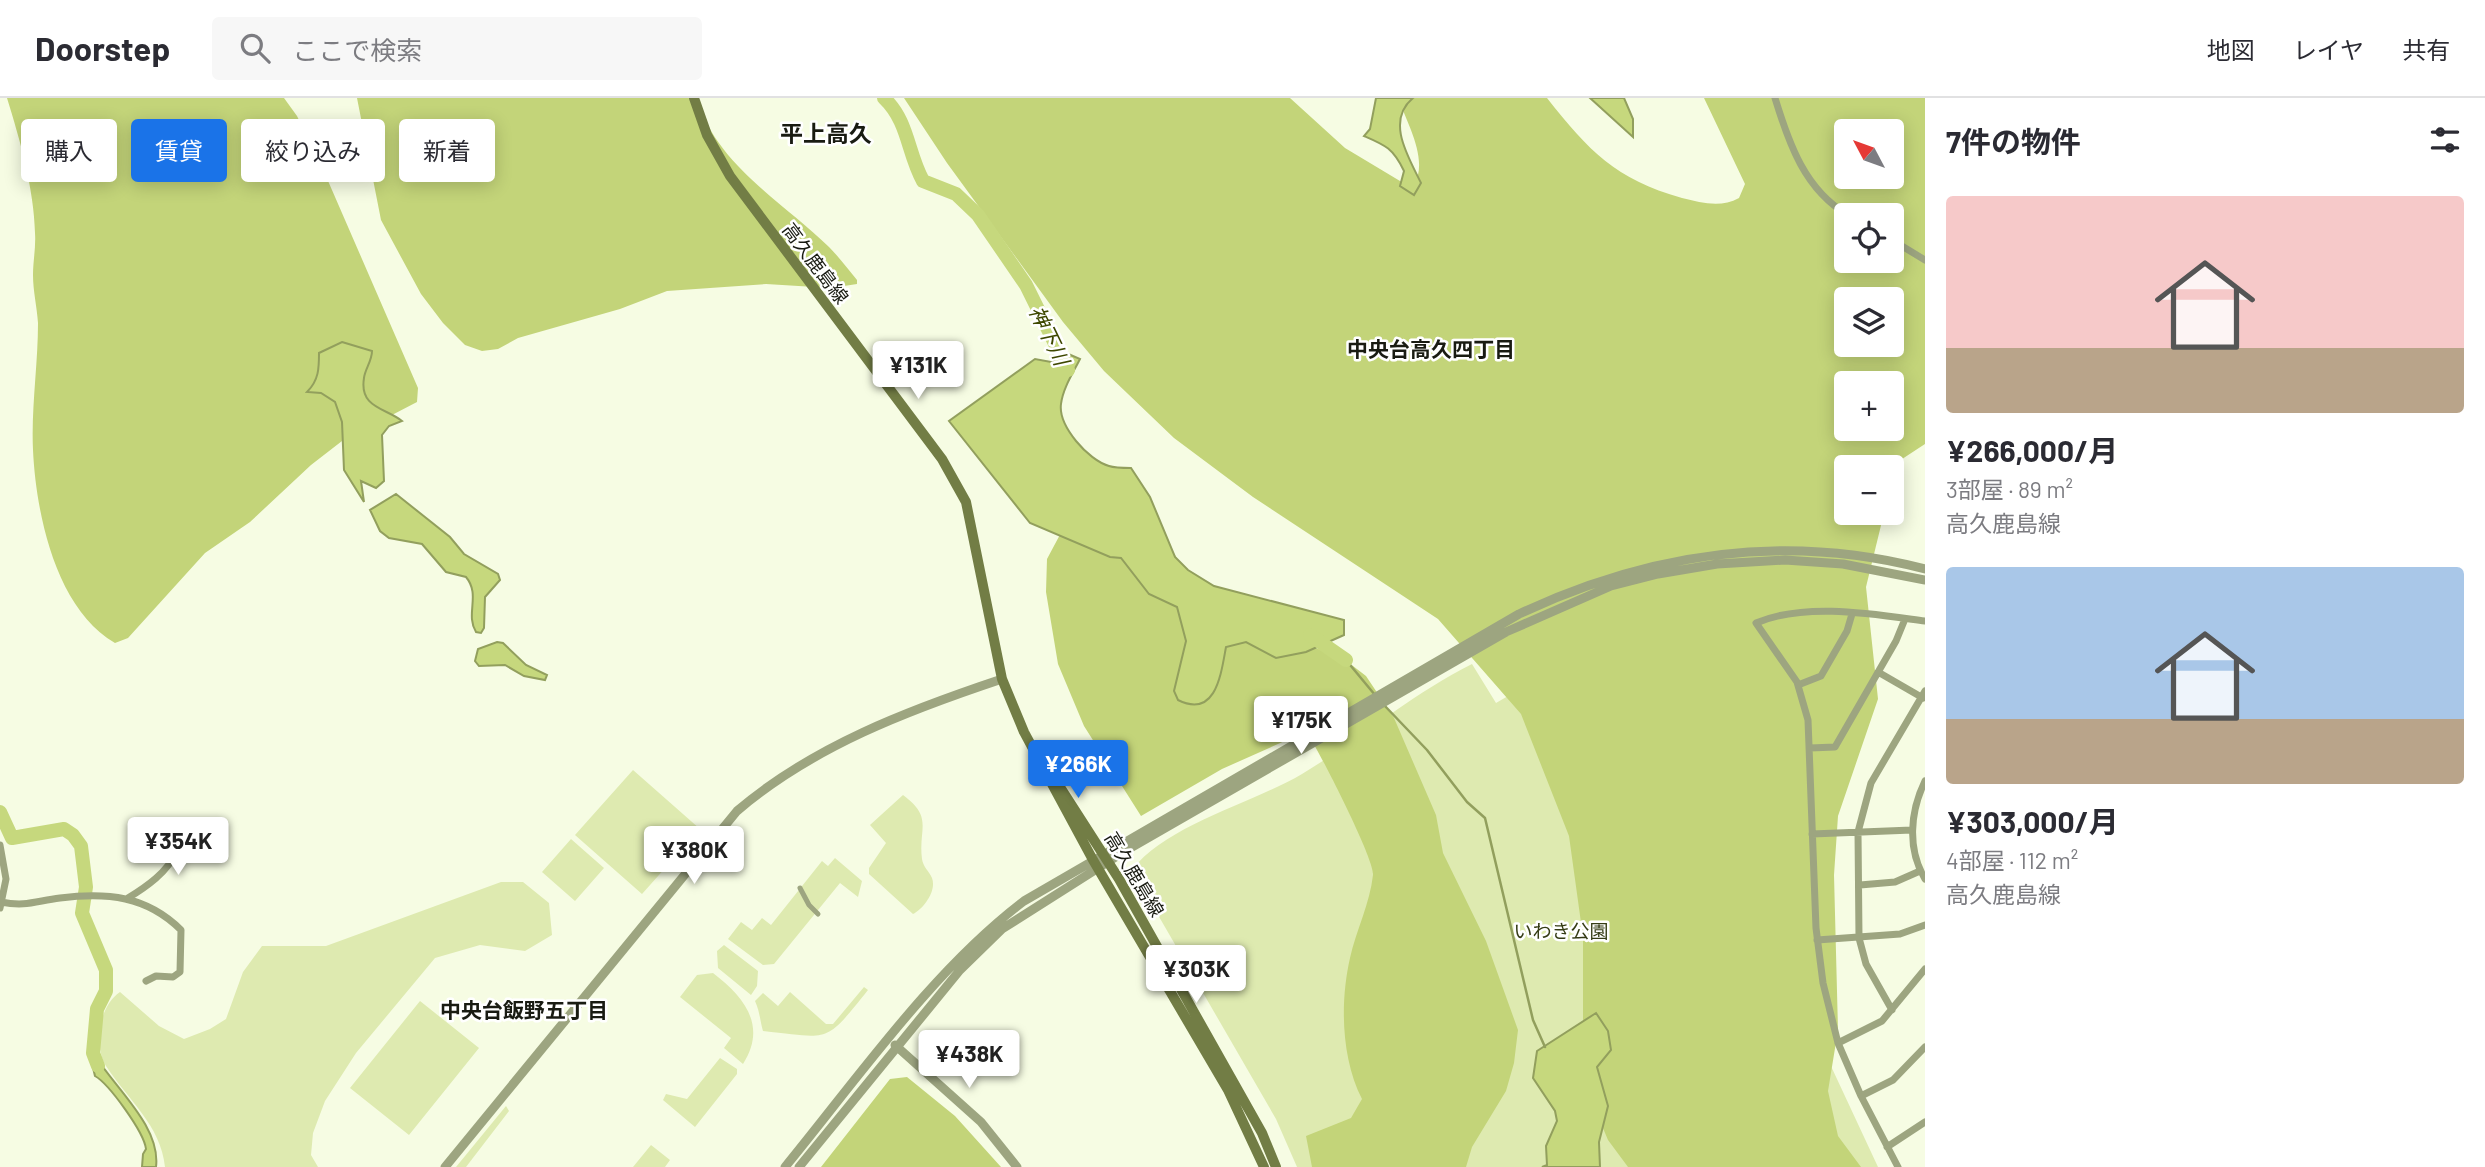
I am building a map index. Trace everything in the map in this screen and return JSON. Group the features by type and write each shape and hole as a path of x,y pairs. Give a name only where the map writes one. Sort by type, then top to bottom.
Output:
{"main road":[{"name":"高久鹿島線","path":"694,98 707,135 737,187 942,459 957,484 965,502 1002,678 1035,753 1095,864 1227,1090 1264,1167"},
{"name":"高久鹿島線","path":"1035,753 1043,759 1105,858 1243,1098 1276,1167"}],"street":[{"path":"1775,98 1811,185 1834,207"},
{"path":"1904,247 1925,260"},
{"path":"785,1167 893,1044 992,938 1095,864 1519,614 1604,578 1666,561 1729,553 1784,551 1844,554 1925,569"},
{"path":"1105,858 1525,622 1592,593 1669,572 1717,564 1784,560 1876,569 1925,580"},
{"path":"1666,561 1669,572"},
{"path":"1898,1167 1861,1096 1838,1043 1819,969 1808,720 1798,685 1756,623 1769,618 1802,614 1852,614 1925,621"},
{"path":"1798,685 1821,677 1847,631 1852,614"},
{"path":"1810,748 1835,747 1878,673 1905,619"},
{"path":"1878,673 1924,696 1871,783 1858,832 1859,938 1866,964 1892,1010"},
{"path":"445,1167 737,811 770,782 905,711 1002,678"},
{"path":"1925,781 1917,801 1912,830 1913,849 1925,879"},
{"path":"1812,834 1912,830"},
{"path":"128,898 146,887 173,860 176,852 166,842"},
{"path":"0,845 6,879 1,905 22,906 84,896 128,898 158,910 181,930 180,972 173,977 156,976 146,981"},
{"path":"1860,885 1895,882 1920,871"},
{"path":"800,888 809,905 818,914"},
{"path":"1817,940 1900,934 1925,925"},
{"path":"1838,1043 1871,1029 1892,1010 1925,969"},
{"path":"799,1167 893,1044"},
{"path":"893,1044 981,1122 1017,1167"},
{"path":"1861,1096 1893,1080 1925,1047"},
{"path":"1887,1147 1925,1122"}],"green space":[{"name":"いわき公園","path":"1577,656 1823,1049 1878,1167 1297,1167 1276,1119 1132,870 1166,840 1302,774 1428,689 1472,664 1496,703"},
{"path":"633,770 700,829 642,894 575,835"},
{"path":"903,795 913,803 922,817 922,859 933,883 928,899 913,914 869,874 869,868 886,843 870,825"},
{"path":"571,839 604,868 575,901 542,872"},
{"path":"835,858 862,881 858,897 840,883 774,964 763,965 728,939 741,922 752,930 762,918 771,925 822,861 828,866"},
{"path":"501,882 523,882 549,903 552,935 525,951 480,945 435,958 356,1053 325,1101 313,1133 311,1155 318,1167 165,1167 157,1138 150,1125 114,1078 102,1057 100,1026 107,1007 120,992 159,1026 184,1039 210,1029 226,1019 243,972 262,946 326,946"},
{"path":"724,945 758,971 757,986 751,995 718,968 717,951"},
{"path":"713,973 734,991 749,1012 753,1037 743,1064 724,1048 731,1038 680,997 697,975"},
{"path":"864,987 868,990 843,1021 824,1034 815,1036 763,1031 755,1001 763,993 778,1006 790,992 826,1024 833,1024"},
{"path":"420,1001 479,1048 409,1135 350,1088"},
{"path":"720,1058 737,1069 737,1074 695,1127 663,1100 666,1094 687,1099"},
{"path":"506,1106 509,1111 466,1167 456,1167"},
{"path":"651,1145 670,1160 665,1167 633,1167"}],"shaded area":[{"path":"7,98 284,98 298,119 241,119 241,182 329,182 418,388 417,402 342,441 311,465 250,522 205,553 128,638 115,643 95,628 78,608 64,584 53,558 39,502 33,450 38,323 33,281 34,216 28,182 117,182 117,119 21,119 21,148"},
{"path":"357,98 697,98 706,122 735,162 829,247 857,280 857,284 831,288 766,284 667,291 620,309 518,338 498,349 482,351 465,345 443,323 421,294 381,220 374,182 385,182 385,119 361,119"},
{"path":"904,98 1290,98 1345,148 1405,184 1414,185 1418,175 1418,153 1398,98 1547,98 1591,148 1621,172 1639,182 1682,198 1718,204 1739,198 1745,184 1704,98 1925,98 1925,444 1904,458 1904,455 1834,455 1834,525 1881,525 1866,587 1878,699 1838,816 1834,875 1838,1030 1828,1091 1838,1136 1861,1167 1628,1167 1608,1140 1589,1095 1583,1059 1583,937 1569,836 1521,714 1438,619 1253,497 1174,438 1104,371 1063,322 947,163"},
{"path":"1376,98 1413,98 1405,107 1400,128 1406,151 1421,183 1414,195 1400,186 1404,171 1392,152 1364,136 1370,129"},
{"path":"1590,98 1624,98 1633,119 1633,137"},
{"path":"342,342 372,351 364,378 366,396 375,406 402,421 389,426 382,435 384,481 376,488 361,481 364,502 344,470 342,422 335,402 321,393 307,392 316,378 319,353"},
{"path":"1066,353 1080,359 1066,386 1061,404 1061,413 1069,432 1084,450 1101,463 1131,468 1150,497 1175,557 1188,570 1214,586 1344,620 1344,635 1306,652 1276,658 1246,642 1226,647 1219,681 1209,699 1201,704 1178,700 1174,691 1186,641 1177,607 1149,594 1121,558 1110,557 1030,523 949,421 1035,359 1051,362"},
{"path":"396,494 450,537 464,554 498,574 500,580 485,597 484,628 481,633 476,632 473,625 472,591 466,577 446,572 422,544 389,538 380,531 370,510"},
{"path":"1063,529 1162,534 1196,589 1309,646 1340,656 1366,676 1394,718 1436,815 1443,853 1486,941 1518,1030 1514,1063 1506,1091 1472,1147 1466,1167 1312,1167 1306,1136 1351,1118 1362,1099 1346,1048 1344,1011 1350,958 1373,875 1365,849 1335,783 1309,736 1296,736 1222,769 1141,816 1084,726 1058,664 1046,592 1047,559"},
{"path":"497,642 503,643 526,665 547,675 545,680 524,676 505,665 479,666 475,661 478,649"},
{"path":"1596,1013 1608,1031 1611,1050 1597,1067 1608,1106 1599,1142 1600,1167 1542,1167 1547,1165 1546,1146 1557,1121 1555,1111 1533,1078 1537,1051"},
{"path":"98,1048 96,1057 135,1109 152,1137 156,1167 142,1167 146,1149 144,1141 117,1098 95,1076 90,1055"},
{"path":"907,1077 955,1116 1001,1167 821,1167 890,1079"}],"waterway":[{"name":"神下川","path":"884,98 903,127 923,181 956,194 978,215 1026,285 1068,370"},
{"name":"神下川","path":"1310,635 1346,660"},
{"path":"1346,660 1375,695"},
{"path":"1384,705 1427,750 1467,802 1485,818 1533,1020 1545,1047"},
{"path":"0,812 12,838 64,829 73,835 81,846 86,887 82,913 106,970 106,991 97,1009 93,1053 98,1066"}],"district":[{"name":"平上高久","path":"826,133"},
{"name":"中央台高久四丁目","path":"1431,348"},
{"name":"中央台飯野五丁目","path":"524,1009"}]}
